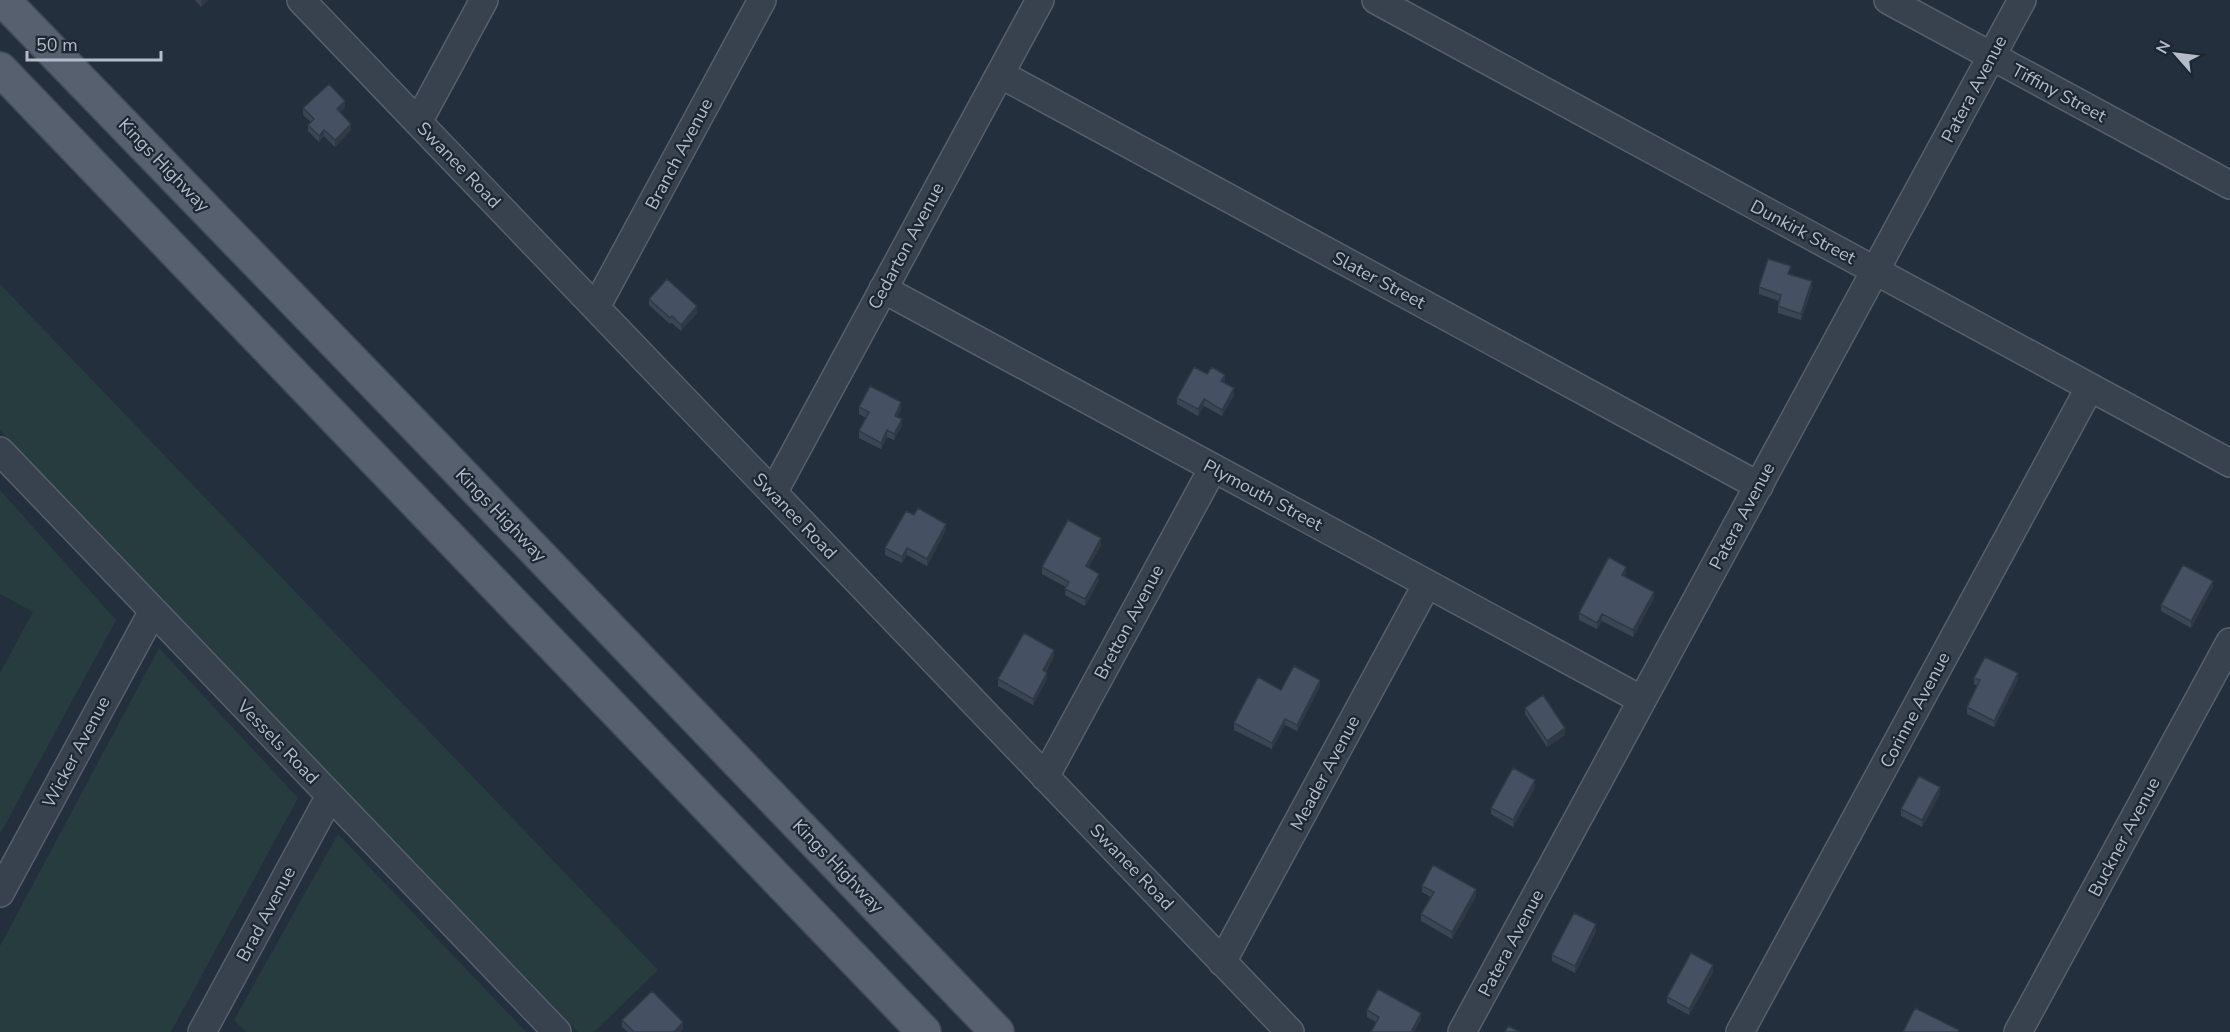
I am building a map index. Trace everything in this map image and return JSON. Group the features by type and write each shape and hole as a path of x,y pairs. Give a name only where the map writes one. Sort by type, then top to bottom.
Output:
{"main road":[{"name":"Kings Highway","path":"3,0 440,451 997,1032"},
{"path":"0,69 924,1032"}],"street":[{"name":"Swanee Road","path":"301,0 1290,1032"},
{"path":"418,122 484,0"},
{"name":"Branch Avenue","path":"596,307 762,0"},
{"name":"Cedarton Avenue","path":"773,493 1040,0"},
{"name":"Dunkirk Street","path":"1376,0 2230,463"},
{"name":"Tiffiny Street","path":"1888,0 2230,185"},
{"name":"Patera Avenue","path":"1462,1032 2022,0"},
{"name":"Slater Street","path":"1000,74 1759,486"},
{"name":"Plymouth Street","path":"883,289 1642,700"},
{"name":"Corinne Avenue","path":"1740,1032 2090,387"},
{"name":"Vessels Road","path":"0,451 557,1032"},
{"name":"Bretton Avenue","path":"1045,777 1213,468"},
{"name":"Meader Avenue","path":"1222,962 1427,584"},
{"name":"Wicker Avenue","path":"0,893 153,611"},
{"name":"Buckner Avenue","path":"2018,1032 2230,642"},
{"name":"Brad Avenue","path":"210,1028 330,796"}],"green space":[{"path":"0,284 658,970 594,1032 578,1032 0,430"},
{"path":"0,490 116,620 0,834 0,673 33,612 0,594"},
{"path":"159,648 298,798 171,1032 0,1032 0,946"},
{"path":"338,834 526,1032 246,1032 234,1020"}],"building":[{"path":"329,84 345,101 337,109 351,124 335,140 324,130 319,136 308,125 314,119 303,108"},
{"path":"1768,259 1791,266 1788,274 1812,281 1801,314 1778,306 1781,295 1759,287"},
{"path":"667,279 697,306 681,325 649,299"},
{"path":"1194,367 1207,374 1212,367 1225,375 1221,381 1234,388 1222,410 1204,399 1198,409 1177,398"},
{"path":"870,386 901,402 895,416 902,419 894,434 887,430 881,443 859,431 869,412 859,407"},
{"path":"918,508 946,524 927,559 907,548 902,557 885,548 906,511 914,515"},
{"path":"1068,520 1101,538 1086,566 1099,574 1085,599 1065,589 1069,582 1042,567"},
{"path":"1609,557 1626,567 1622,575 1654,592 1633,630 1602,614 1597,623 1579,613"},
{"path":"2183,565 2213,581 2191,621 2161,605"},
{"path":"1024,633 1054,650 1043,670 1047,673 1033,699 998,679"},
{"path":"1985,657 2018,673 1994,721 1967,707 1980,680 1974,678"},
{"path":"1294,666 1320,680 1297,725 1285,719 1272,743 1234,723 1258,677 1281,690"},
{"path":"1543,695 1565,728 1547,741 1525,708"},
{"path":"1513,768 1535,780 1513,820 1491,808"},
{"path":"1919,776 1940,787 1922,820 1901,809"},
{"path":"1433,865 1476,889 1452,932 1421,914 1434,892 1422,886"},
{"path":"1574,913 1596,924 1575,966 1552,955"},
{"path":"1691,953 1713,965 1689,1009 1667,997"},
{"path":"1378,989 1421,1013 1411,1032 1371,1032 1379,1017 1367,1010"},
{"path":"652,991 683,1022 674,1032 634,1032 622,1020"},
{"path":"1915,1008 1959,1030 1958,1032 1903,1032"},
{"path":"1508,1026 1520,1032 1505,1032"}]}
